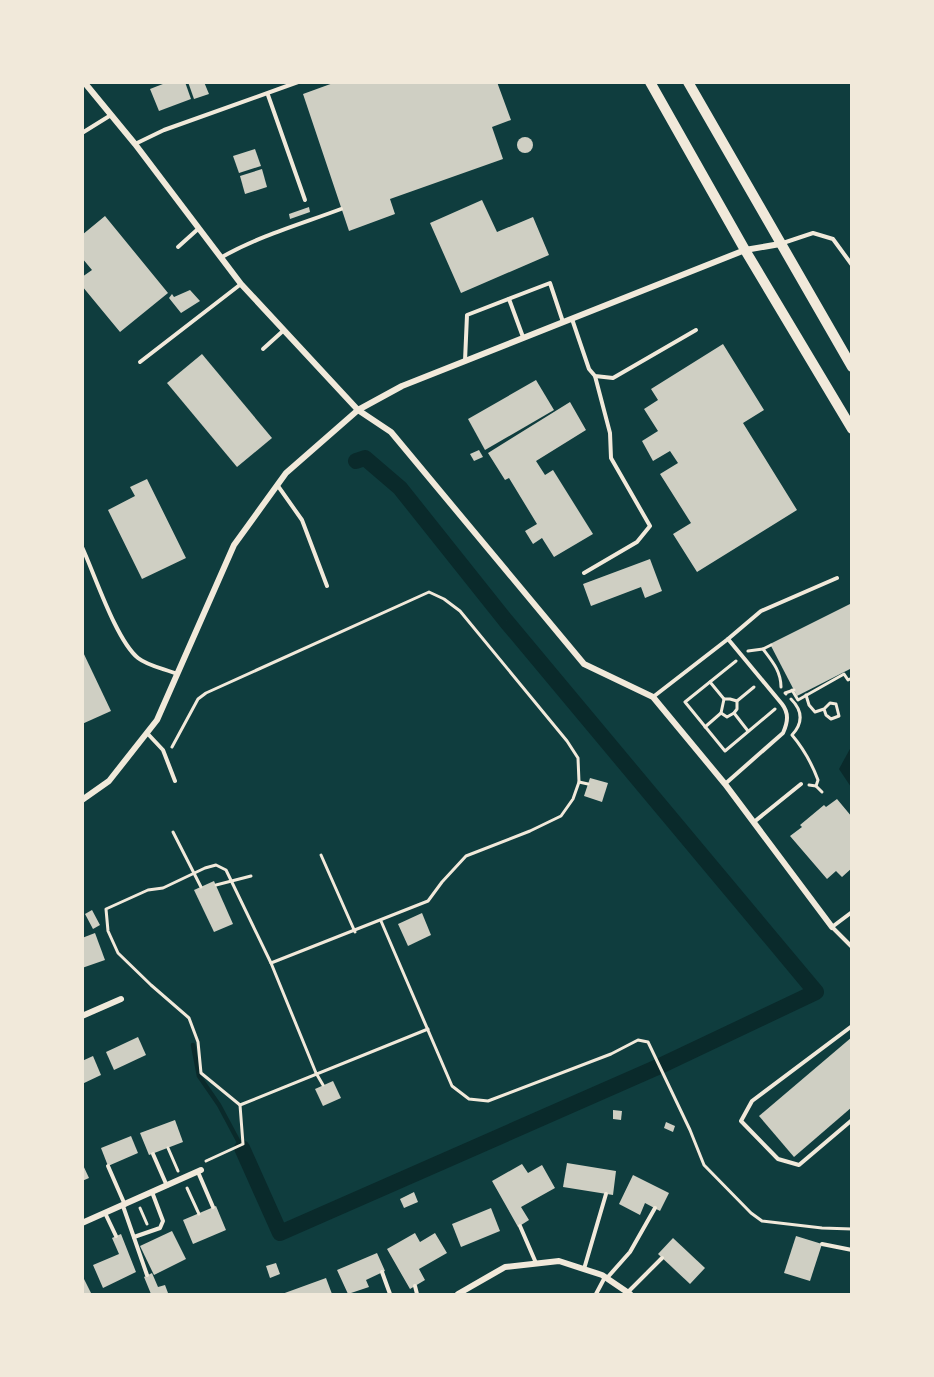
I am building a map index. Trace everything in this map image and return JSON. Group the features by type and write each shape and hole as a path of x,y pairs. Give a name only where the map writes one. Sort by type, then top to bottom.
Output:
{"main road":[{"path":"650,82 745,250 852,429"},
{"path":"688,82 852,367"}],"street":[{"path":"84,82 135,144 241,284 358,410 391,432 584,664 653,697 724,783 832,927"},
{"path":"82,800 110,781 157,720 234,545 286,473 358,410 402,386 745,250 780,244"},
{"path":"82,1016 121,999"},
{"path":"82,1222 199,1171"},
{"path":"462,1294 505,1267 559,1261 606,1277 629,1293"}],"lane":[{"path":"135,144 164,130 298,82"},
{"path":"268,94 304,200"},
{"path":"82,133 111,115"},
{"path":"222,257 251,241 341,209"},
{"path":"178,247 198,229"},
{"path":"780,244 813,232 833,239 852,265"},
{"path":"140,362 241,284"},
{"path":"465,361 467,315 550,284 563,322"},
{"path":"509,299 523,338"},
{"path":"572,319 589,369 596,376 610,433 610,458 650,526 637,542 584,573"},
{"path":"263,349 285,329"},
{"path":"596,376 613,378 696,330"},
{"path":"277,485 302,520 327,586"},
{"path":"82,547 115,625 128,649 141,660 178,674"},
{"path":"653,697 761,611 837,578"},
{"path":"724,783 783,733 788,722 786,709 728,639"},
{"path":"147,733 163,750 175,781"},
{"path":"754,822 801,784"},
{"path":"852,912 832,927 852,946"},
{"path":"852,1026 752,1101 741,1121 778,1159 799,1165 852,1120"},
{"path":"153,1154 167,1186"},
{"path":"108,1166 124,1205 147,1275"},
{"path":"199,1171 213,1207"},
{"path":"134,1237 160,1228 163,1221 152,1192"},
{"path":"584,1269 606,1194"},
{"path":"596,1294 606,1277 630,1252 655,1208"},
{"path":"105,1213 116,1236"},
{"path":"520,1226 536,1264"},
{"path":"822,1244 852,1251"},
{"path":"629,1293 662,1258"},
{"path":"382,1272 390,1294"},
{"path":"415,1286 417,1294"}],"path":[{"path":"166,759 198,699 206,693 429,592 444,598 460,611 567,741 578,758 579,782 573,799 561,816 466,856 428,901 355,932 271,963"},
{"path":"771,645 763,649 777,668 781,679 781,689 794,701 800,715 799,728 792,735 802,747 815,773 818,780 816,786"},
{"path":"742,656 685,702 705,727 725,751 782,704"},
{"path":"785,693 793,690 798,700 844,674 848,680 852,678"},
{"path":"710,682 724,699"},
{"path":"736,701 754,687"},
{"path":"806,695 809,705 815,712 830,704 836,704 839,716 831,719 826,715 824,709"},
{"path":"724,699 736,701"},
{"path":"705,727 721,713 724,699"},
{"path":"721,713 727,717 734,713 737,709 736,701"},
{"path":"734,713 749,731"},
{"path":"579,782 588,784"},
{"path":"801,784 816,786 822,792"},
{"path":"173,832 201,887"},
{"path":"321,855 355,932"},
{"path":"199,1171 203,1163 243,1144 240,1105 201,1074 198,1042 189,1018 118,953 108,931 106,909 148,890 163,888 216,865 226,870 271,963 323,1085"},
{"path":"216,885 251,876"},
{"path":"381,921 452,1086 469,1099 488,1101 611,1054 638,1040 648,1042 704,1165 751,1213 762,1221 852,1229"},
{"path":"240,1105 428,1029"},
{"path":"168,1148 199,1214"},
{"path":"136,1199 150,1231"}],"water":[{"path":"851,747 851,787 839,769"}],"building":[{"path":"168,82 185,82 191,99 159,111 150,89"},
{"path":"188,82 204,82 209,94 194,99"},
{"path":"336,82 497,82 511,120 492,127 503,159 390,199 395,214 349,231 303,94"},
{"path":"525,137 531,139 533,145 531,151 525,153 519,151 517,145 519,139"},
{"path":"255,149 261,166 239,173 233,156"},
{"path":"262,169 267,187 245,194 240,176"},
{"path":"482,200 497,232 533,217 549,255 461,293 430,223"},
{"path":"309,207 310,212 290,219 289,214"},
{"path":"105,216 168,293 120,332 82,286 82,277 92,270 82,258 82,235"},
{"path":"190,290 200,301 181,313 169,298 172,294 174,297"},
{"path":"723,344 764,410 743,423 797,510 697,572 673,534 691,523 660,474 678,463 670,451 653,461 642,441 658,431 644,409 658,400 651,389"},
{"path":"202,354 272,438 237,467 167,383"},
{"path":"536,380 554,410 485,450 468,419"},
{"path":"570,402 586,430 536,461 545,475 553,470 593,534 554,557 542,538 533,544 525,531 537,524 509,478 505,480 488,453"},
{"path":"479,450 483,457 474,461 470,454"},
{"path":"147,479 186,558 142,579 108,510 135,496 130,487"},
{"path":"650,559 662,591 645,598 641,587 591,606 583,584"},
{"path":"852,603 852,668 797,696 770,644"},
{"path":"82,650 111,711 82,724"},
{"path":"590,778 608,783 602,802 584,796"},
{"path":"837,799 852,817 852,868 842,877 836,871 827,879 790,836 824,805 826,807"},
{"path":"214,881 233,924 214,932 194,890"},
{"path":"92,910 100,925 93,929 85,914"},
{"path":"422,913 431,935 408,946 398,924"},
{"path":"95,933 105,960 82,968 82,938"},
{"path":"138,1037 146,1055 114,1070 106,1052"},
{"path":"852,1037 852,1107 794,1157 759,1116"},
{"path":"93,1056 101,1075 82,1084 82,1061"},
{"path":"333,1081 341,1098 323,1106 315,1089"},
{"path":"613,1110 622,1111 621,1120 613,1119"},
{"path":"175,1120 183,1142 149,1155 140,1133"},
{"path":"666,1122 675,1126 673,1132 664,1128"},
{"path":"131,1136 138,1153 108,1166 101,1148"},
{"path":"82,1163 89,1178 82,1181"},
{"path":"567,1163 616,1171 613,1195 563,1187"},
{"path":"522,1164 528,1173 542,1165 555,1188 521,1207 529,1220 518,1227 492,1181"},
{"path":"633,1175 669,1193 660,1211 645,1203 640,1215 619,1204"},
{"path":"414,1192 418,1202 404,1208 400,1199"},
{"path":"216,1206 226,1230 193,1244 183,1220"},
{"path":"491,1208 500,1231 461,1247 452,1224"},
{"path":"172,1231 186,1259 154,1275 140,1246"},
{"path":"415,1233 420,1242 435,1233 447,1253 419,1269 425,1280 410,1289 387,1249"},
{"path":"121,1234 136,1272 103,1288 93,1265 119,1254 112,1238"},
{"path":"796,1236 822,1244 810,1281 784,1273"},
{"path":"673,1238 705,1268 690,1284 658,1254"},
{"path":"377,1253 385,1271 366,1280 369,1287 348,1294 337,1270"},
{"path":"276,1263 280,1274 270,1278 266,1266"},
{"path":"152,1273 158,1287 165,1285 168,1293 151,1294 144,1277"},
{"path":"82,1275 91,1293 82,1294"},
{"path":"326,1278 332,1294 282,1294"}],"waterway":[{"path":"242,1148 280,1233 660,1066 816,992 506,621 400,488 365,458 356,461"},
{"path":"193,1045 199,1076 219,1105 242,1148"}]}
